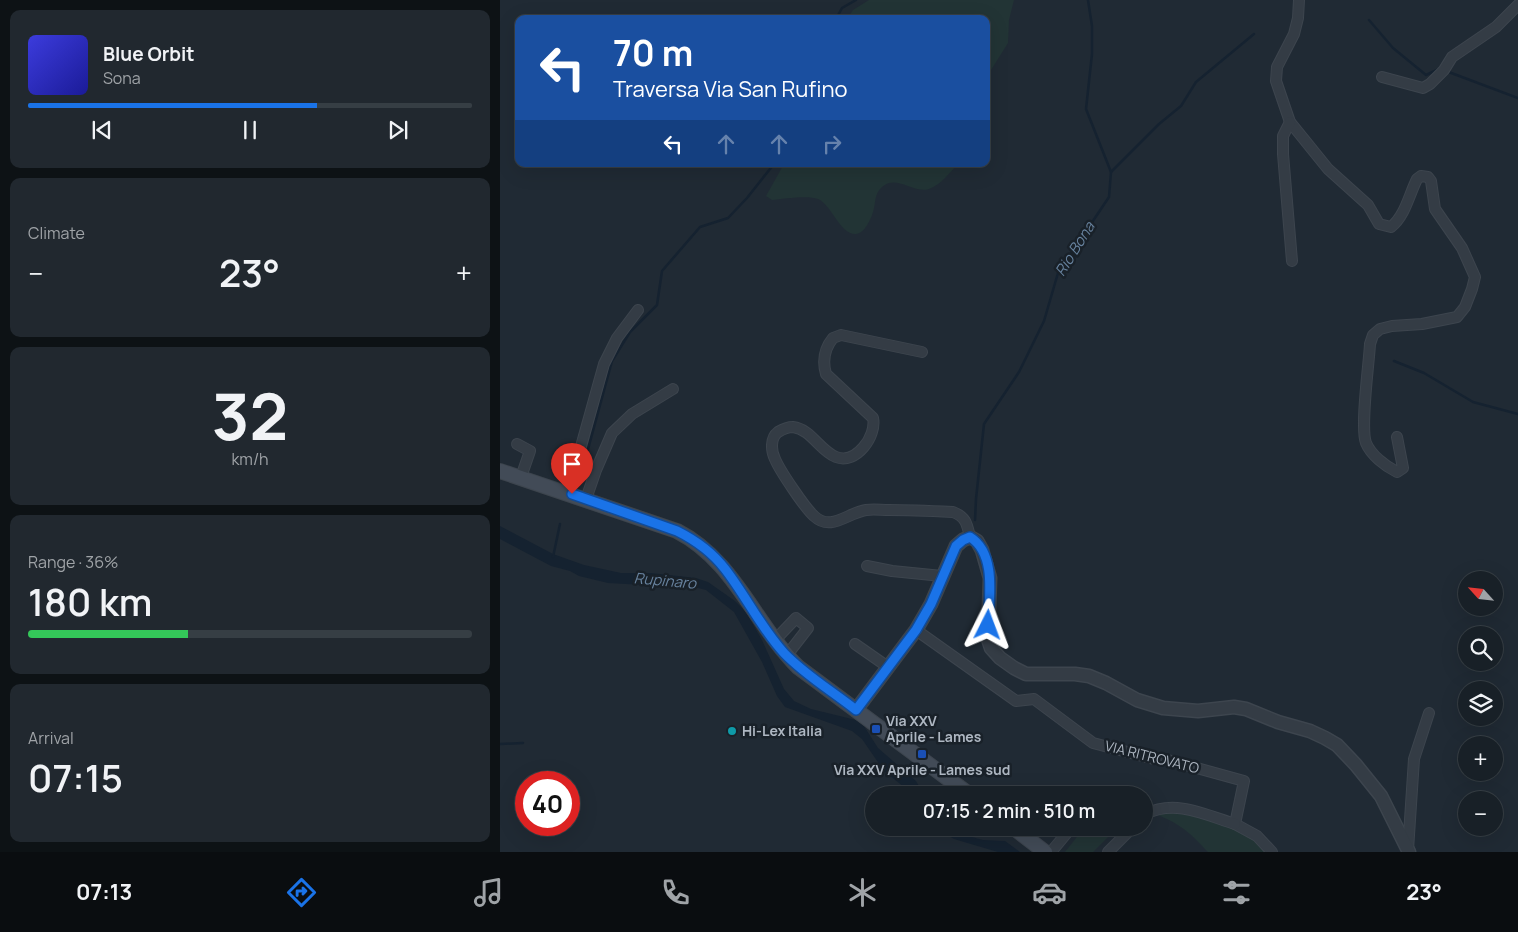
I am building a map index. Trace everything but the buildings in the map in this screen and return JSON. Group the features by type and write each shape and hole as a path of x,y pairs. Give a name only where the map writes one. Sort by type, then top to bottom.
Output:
{"main road":[{"path":"500,471 677,531 692,539 724,567 774,640 798,667 958,786"},
{"path":"1024,836 1045,852"}],"street":[{"path":"1299,0 1298,18 1294,34 1277,67 1276,81 1290,122 1328,169 1368,205 1379,224 1391,227 1396,223 1417,179 1421,176 1428,177 1431,181 1435,208 1462,248 1475,277 1466,307 1457,317 1422,324 1392,326 1380,329 1372,335 1364,424 1365,442 1373,454 1397,472 1403,468 1397,437"},
{"path":"1382,77 1423,88 1430,84 1444,70 1452,57 1496,27 1518,5"},
{"path":"1290,122 1283,136 1283,154 1292,261"},
{"path":"568,493 604,364 617,338 638,310"},
{"path":"922,352 841,335 833,338 825,353 824,366 826,374 873,418 875,427 871,436 855,455 846,459 835,457 799,429 791,427 782,429 775,434 772,445 775,459 810,513 818,520 827,523 834,523 865,510 953,512 961,515 966,520 970,537 977,541 982,550 990,578 988,639 991,648 1000,658 1026,674 1075,674 1089,676 1136,700 1163,708 1198,711 1234,707 1246,709 1325,738 1337,745 1380,796 1409,851"},
{"path":"586,499 612,433 632,414 673,389"},
{"path":"517,444 530,451 521,477"},
{"path":"856,710 916,630 931,604 956,546 970,537"},
{"path":"867,566 892,571 942,576"},
{"path":"774,640 796,618 808,628 787,655"},
{"name":"VIA RITROVATO","path":"916,630 1016,701 1034,699 1093,743 1154,759 1164,758 1244,781 1235,824"},
{"path":"855,644 888,667"},
{"path":"1409,851 1414,760 1429,713"},
{"path":"1153,810 1178,807 1235,824 1257,836 1272,852"},
{"path":"1051,852 1064,836"},
{"path":"1108,852 1124,836"}],"shaded area":[{"path":"869,0 1014,0 1009,20 1008,43 990,72 990,15 850,15 853,10"},
{"path":"782,167 955,167 941,181 929,189 917,189 899,183 887,184 882,187 876,196 869,222 862,232 856,234 845,230 828,207 818,199 802,197 772,200 766,196"},
{"path":"1177,809 1253,836 1266,852 1208,852 1184,829 1172,821 1155,814"},
{"path":"1078,836 1109,836 1093,852 1065,852"}],"water":[{"name":"Rupinaro","path":"500,526 553,554 584,565 621,573 651,573 696,578 708,582 735,601 746,612 762,640 784,689 794,701 811,709 856,720 864,726 878,748 916,781 919,786 903,786 884,771 862,739 852,731 785,707 777,696 762,662 734,612 706,590 608,583 579,576 570,571 551,566 500,539"},
{"path":"949,836 968,836 983,840 1005,841 1020,852 998,852"}],"waterway":[{"path":"838,15 842,8 856,0"},
{"name":"Rio Bona","path":"975,520 984,424 1019,372 1044,321 1058,273 1109,197 1111,172 1086,109 1092,54 1092,26 1088,0"},
{"path":"1369,20 1393,48 1426,75 1439,69"},
{"path":"1111,172 1159,124 1181,106 1196,82 1254,34"},
{"path":"1446,71 1518,98"},
{"path":"578,486 612,361 630,332 657,305 662,271 700,227 728,218 772,167"},
{"path":"1394,361 1424,373 1473,402 1518,414"},
{"path":"553,557 560,524"},
{"path":"500,744 523,743"}],"place":[{"name":"Via XXV Aprile - Lames","path":"876,729"},
{"name":"Hi-Lex Italia","path":"732,731"},
{"name":"Via XXV Aprile - Lames sud","path":"922,754"}],"route":[{"path":"572,494 677,531 704,548 724,567 766,630 798,667 856,710 916,630 931,604 956,546 970,537 977,541 982,550 990,578 988,625"}]}
